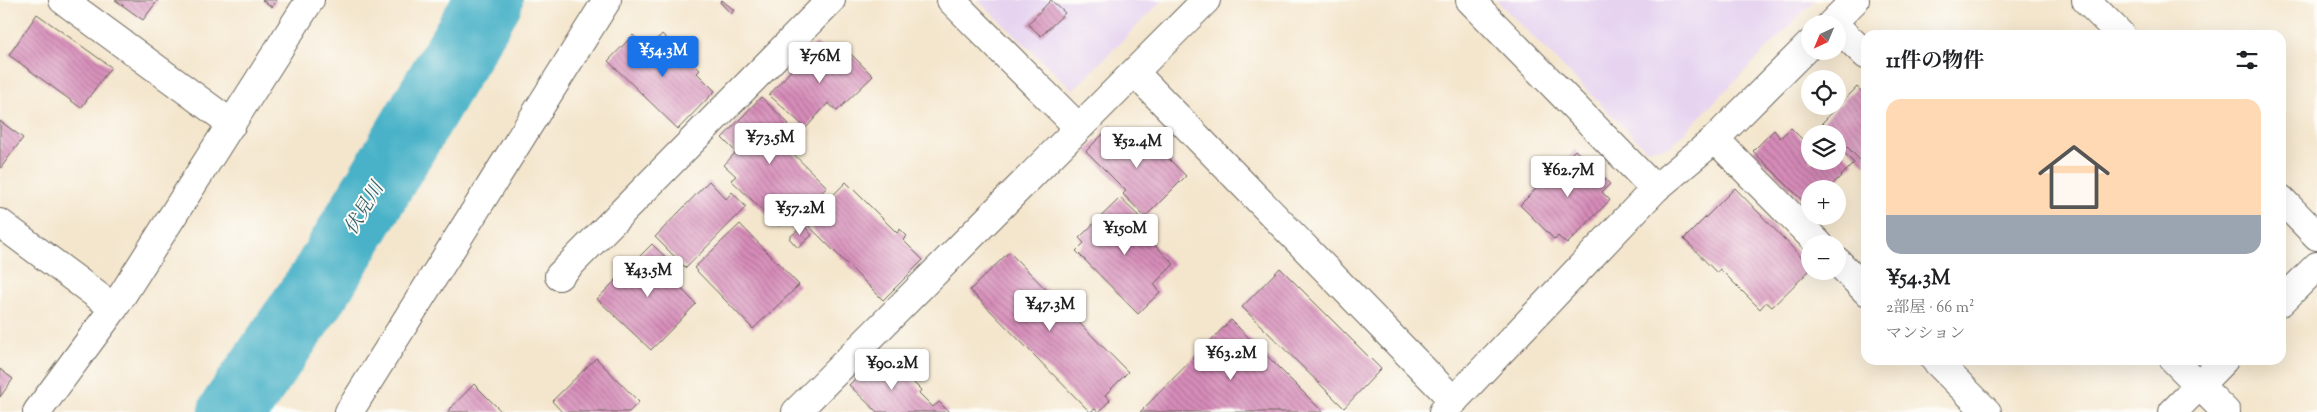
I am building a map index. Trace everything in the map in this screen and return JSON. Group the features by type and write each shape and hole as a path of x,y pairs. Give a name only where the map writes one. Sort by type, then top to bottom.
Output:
{"street":[{"path":"63,0 232,124"},
{"path":"37,412 114,308 310,0"},
{"path":"349,412 607,0"},
{"path":"559,276 831,0"},
{"path":"951,0 1078,127"},
{"path":"796,412 1206,0"},
{"path":"1470,0 1655,189"},
{"path":"1842,15 1855,0"},
{"path":"2086,0 2115,30"},
{"path":"1846,37 1861,50"},
{"path":"1135,73 1448,407 1655,189 1715,138 1801,53"},
{"path":"1715,138 1810,235"},
{"path":"2286,204 2317,236"},
{"path":"0,223 114,308"},
{"path":"2286,297 2317,266"},
{"path":"1846,270 1861,286"},
{"path":"1940,365 1987,412"},
{"path":"2179,365 2226,412"},
{"path":"2173,412 2219,365"}],"shaded area":[{"path":"978,0 1163,0 1073,90"},
{"path":"1496,0 1815,0 1670,147 1646,149"}],"building":[{"path":"115,0 158,0 143,20"},
{"path":"262,0 277,0 272,7"},
{"path":"722,0 734,10 731,14 720,2"},
{"path":"1051,0 1065,13 1041,36 1028,24"},
{"path":"37,14 111,67 81,108 9,55"},
{"path":"662,34 700,70 697,73 715,91 678,129 608,61 633,35 648,49"},
{"path":"816,43 837,61 847,50 873,76 837,111 828,103 806,128 769,95"},
{"path":"1857,87 1861,91 1861,161 1846,146 1846,125 1824,125 1822,123 1830,115 1846,115 1846,98"},
{"path":"761,97 789,124 776,137 827,187 799,217 793,212 779,226 731,180 736,176 724,165 736,152 722,138"},
{"path":"0,121 23,138 0,169"},
{"path":"1791,128 1801,138 1801,170 1846,170 1846,155 1854,163 1837,180 1801,180 1801,199 1753,151 1774,130 1780,138"},
{"path":"1108,129 1127,146 1139,134 1146,142 1149,139 1186,176 1145,217 1123,194 1126,191 1086,151"},
{"path":"1575,150 1610,184 1602,192 1610,200 1567,244 1558,236 1555,240 1520,205"},
{"path":"709,181 726,199 732,192 746,207 686,268 655,237"},
{"path":"846,182 897,233 900,229 907,236 903,240 923,260 883,300 806,223"},
{"path":"1735,188 1801,257 1801,279 1772,307 1766,302 1760,309 1720,269 1717,273 1684,239"},
{"path":"1120,198 1145,222 1138,229 1174,264 1154,284 1160,292 1138,314 1076,251 1084,243 1079,238"},
{"path":"740,224 799,285 753,329 694,268"},
{"path":"803,225 812,235 798,248 789,238"},
{"path":"652,244 678,269 670,277 696,304 651,350 597,299"},
{"path":"1009,252 1128,372 1105,395 1110,400 1099,412 1095,409 1090,412 970,290"},
{"path":"1280,268 1381,369 1344,408 1242,307"},
{"path":"1231,320 1323,412 1140,412"},
{"path":"596,358 639,402 629,412 562,412 552,401"},
{"path":"890,359 921,390 919,393 933,407 939,402 949,412 877,412 849,385 871,363 879,371"},
{"path":"0,369 13,379 0,397"},
{"path":"474,384 502,412 447,412"}],"waterway":[{"name":"伏見川","path":"232,412 322,281 489,0"}]}
